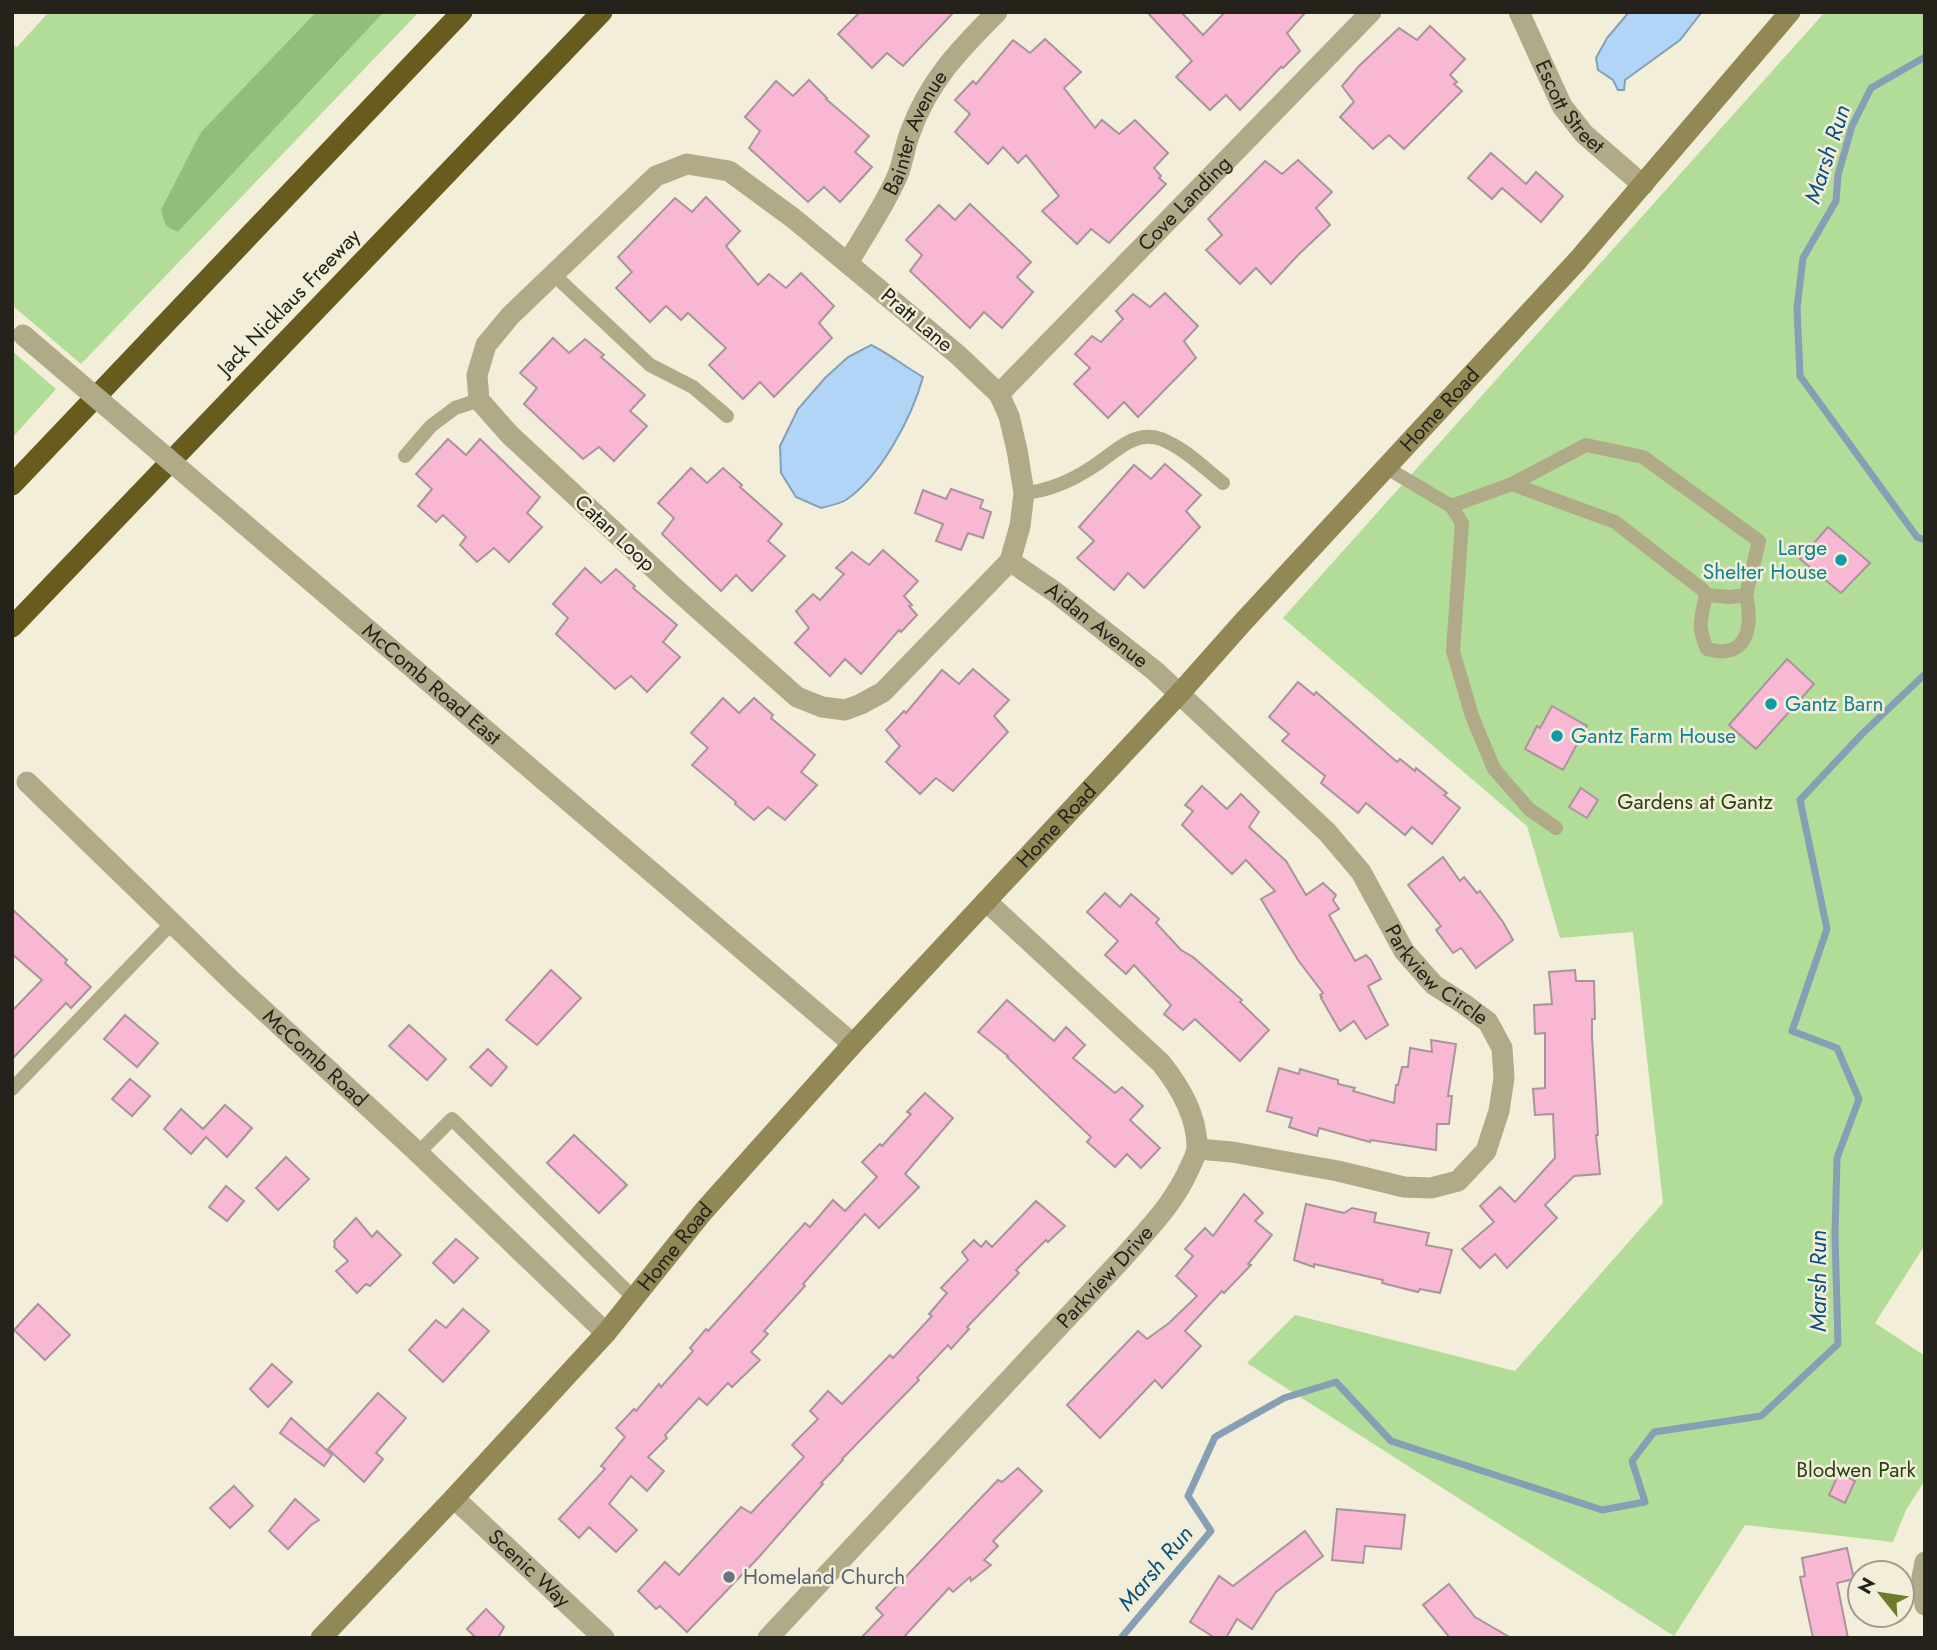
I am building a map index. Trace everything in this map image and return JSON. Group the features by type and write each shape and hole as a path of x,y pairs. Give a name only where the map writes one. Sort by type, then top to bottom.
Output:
{"highway":[{"path":"12,485 461,12"},
{"name":"Jack Nicklaus Freeway","path":"12,628 602,12"}],"street":[{"name":"Bainter Avenue","path":"848,263 898,175 909,133 926,96 957,52 996,12"},
{"name":"Cove Landing","path":"999,394 1371,12"},
{"name":"Escott Street","path":"1519,12 1562,106 1584,134 1643,185"},
{"name":"Home Road","path":"321,1638 606,1333 702,1213 853,1044 1578,260 1790,12"},
{"name":"Pratt Lane","path":"553,274 656,176 687,164 729,171 848,263 958,355 999,394 1009,416 1024,493 1020,526 1010,561"},
{"path":"479,400 477,375 486,345 509,316 553,274"},
{"name":"McComb Road East","path":"18,330 853,1044"},
{"name":"Catan Loop","path":"479,400 510,435 678,591 797,697 822,707 845,710 883,692 1010,561"},
{"name":"Aidan Avenue","path":"1010,561 1055,592 1180,693"},
{"name":"Parkview Circle","path":"1180,693 1327,832 1361,872 1404,951 1434,985 1488,1022 1502,1048 1504,1078 1499,1111 1486,1151 1458,1181 1432,1188 1404,1187 1338,1171 1232,1152 1198,1149"},
{"name":"McComb Road","path":"27,782 234,983 418,1153 606,1333"},
{"path":"986,901 1161,1063 1187,1103 1198,1149"},
{"name":"Parkview Drive","path":"768,1638 1122,1259 1173,1200 1198,1149"},
{"name":"Scenic Way","path":"454,1498 604,1638"},
{"path":"1925,1562 1922,1577 1925,1605"}],"lane":[{"path":"553,274 650,365 693,387 727,416"},
{"path":"405,456 431,426 455,408 479,400"},
{"path":"1024,493 1045,490 1067,480 1094,466 1134,439 1146,435 1178,446 1223,483"},
{"path":"1451,506 1513,484 1586,445 1643,457 1759,541 1746,595 1750,622 1745,638 1734,649 1721,653 1707,649 1700,634 1706,595 1703,590 1615,522 1513,484"},
{"path":"1387,468 1451,506 1462,523 1453,651 1472,716 1494,769 1528,810 1556,828"},
{"path":"1706,595 1746,595"},
{"path":"12,1088 172,922"},
{"path":"418,1153 452,1119 634,1298"}],"green space":[{"path":"49,12 316,12 201,132 178,232 384,12 419,12 81,364 12,305 12,44 17,47"},
{"path":"316,12 384,12 178,232 166,226 161,210 201,132"},
{"path":"1825,12 1925,12 1925,1245 1875,1323 1925,1356 1925,1480 1906,1510 1893,1542 1745,1525 1674,1636 1247,1363 1295,1315 1515,1371 1663,1203 1633,932 1560,938 1527,826 1283,618"},
{"path":"12,351 56,389 12,438"}],"water":[{"path":"1629,12 1701,13 1680,40 1625,80 1624,90 1618,90 1613,80 1598,70 1596,58 1607,38"},
{"path":"871,345 923,377 903,427 883,461 846,500 821,508 796,497 781,473 780,446 798,409 825,378 848,357"}],"building":[{"path":"860,12 954,12 903,66 887,53 872,68 838,34"},
{"path":"1147,12 1181,12 1203,35 1225,12 1306,12 1287,33 1300,51 1240,110 1226,95 1210,110 1176,77 1192,61"},
{"path":"1430,26 1465,59 1450,75 1457,82 1454,84 1462,91 1404,149 1389,135 1373,149 1340,117 1354,102 1342,86 1399,28 1417,40"},
{"path":"1045,39 1081,72 1064,88 1095,128 1102,120 1119,134 1135,120 1168,153 1154,168 1166,184 1109,243 1091,229 1077,244 1042,211 1059,196 1026,155 1018,163 1003,147 988,164 955,132 970,114 955,100 973,81 976,84 1013,40 1030,53"},
{"path":"809,80 826,99 869,136 855,152 872,167 840,202 824,187 808,202 749,148 760,131 745,117 776,81 793,96"},
{"path":"1491,153 1526,184 1536,172 1563,196 1541,222 1502,188 1492,199 1468,178"},
{"path":"1298,160 1332,192 1316,208 1330,225 1271,284 1256,268 1240,284 1206,250 1222,235 1208,219 1265,161 1282,174"},
{"path":"706,197 740,231 726,246 758,285 769,274 786,288 801,273 834,306 819,323 832,338 774,397 760,382 743,399 709,365 726,348 688,313 681,320 666,306 650,322 616,288 632,272 618,257 675,198 692,212"},
{"path":"970,204 1031,262 1017,277 1033,292 1002,328 984,312 970,328 910,271 922,255 906,240 939,205 955,220"},
{"path":"1165,293 1198,326 1184,341 1196,358 1138,417 1124,402 1108,418 1074,384 1090,368 1075,354 1092,336 1101,342 1123,319 1116,311 1133,294 1150,307"},
{"path":"553,338 569,353 585,339 604,355 601,357 645,395 630,411 647,426 614,461 599,447 583,459 524,404 537,388 520,373"},
{"path":"448,439 466,455 480,439 540,497 527,513 542,527 509,562 494,548 477,562 460,545 466,537 443,515 436,522 418,506 432,489 416,474"},
{"path":"1165,464 1201,495 1186,511 1200,527 1144,588 1128,573 1114,590 1077,558 1094,541 1079,527 1134,465 1151,479"},
{"path":"691,468 707,483 723,468 782,524 768,541 785,556 752,591 736,575 721,591 662,534 674,518 658,503"},
{"path":"951,489 983,500 980,508 991,512 983,538 968,533 961,550 936,541 943,524 915,513 923,490 946,499"},
{"name":"Large Shelter House","path":"1828,527 1870,563 1841,593 1800,559"},
{"path":"883,550 918,581 904,596 917,615 901,632 899,630 861,674 845,659 830,676 795,643 809,628 796,611 813,594 820,600 844,574 836,568 852,552 869,565"},
{"path":"585,568 601,583 616,569 635,586 633,588 677,625 663,642 680,657 647,692 631,676 615,689 556,634 568,618 553,604"},
{"name":"Gantz Barn","path":"1787,659 1814,684 1756,749 1729,725"},
{"path":"973,669 1009,700 994,716 1008,732 953,791 936,778 920,794 886,762 900,746 886,730 904,711 906,713 942,670 959,684"},
{"path":"1298,682 1314,695 1316,692 1397,762 1400,759 1415,771 1416,768 1447,793 1444,795 1460,808 1432,844 1412,827 1405,835 1366,803 1358,813 1321,783 1325,776 1282,741 1289,734 1269,717"},
{"path":"723,698 739,713 754,698 773,715 771,718 815,755 801,772 817,785 785,820 768,807 754,820 692,765 708,748 691,733"},
{"name":"Gantz Farm House","path":"1552,706 1587,726 1563,770 1525,749"},
{"path":"1202,786 1227,809 1241,794 1259,812 1249,827 1286,861 1306,895 1323,883 1336,895 1333,900 1339,909 1329,915 1355,961 1366,955 1371,960 1381,979 1368,986 1388,1025 1366,1039 1354,1021 1340,1031 1321,998 1323,993 1298,960 1261,899 1275,891 1246,860 1232,874 1182,825 1193,811 1185,805"},
{"path":"1581,788 1598,800 1587,818 1569,807"},
{"path":"1443,857 1460,881 1464,877 1477,893 1480,891 1513,940 1476,968 1461,948 1453,953 1436,930 1441,926 1408,885"},
{"path":"1105,893 1120,907 1131,894 1159,919 1156,923 1181,950 1193,957 1242,1000 1240,1002 1269,1030 1240,1061 1195,1019 1183,1030 1164,1014 1171,1005 1134,965 1126,974 1105,955 1118,941 1087,912"},
{"path":"12,909 67,960 65,963 91,987 71,1008 66,1003 12,1059 12,1011 42,980 12,954"},
{"path":"551,970 581,998 537,1045 506,1020"},
{"path":"1575,970 1576,981 1594,981 1595,1019 1592,1019 1592,1037 1600,1174 1574,1176 1545,1205 1557,1218 1507,1268 1495,1254 1480,1268 1462,1249 1494,1222 1480,1206 1500,1187 1515,1202 1555,1158 1553,1114 1535,1115 1533,1089 1545,1088 1545,1033 1535,1034 1534,1005 1552,1004 1549,972"},
{"path":"1007,1000 1054,1041 1066,1027 1085,1045 1073,1058 1115,1093 1122,1087 1143,1106 1130,1120 1160,1148 1141,1168 1127,1154 1115,1167 1087,1142 1091,1137 1008,1056 978,1032"},
{"path":"125,1015 158,1043 137,1067 104,1039"},
{"path":"409,1025 446,1059 427,1080 389,1046"},
{"path":"1431,1040 1456,1044 1448,1096 1452,1096 1449,1124 1437,1124 1436,1150 1371,1140 1370,1142 1319,1128 1317,1136 1289,1127 1292,1118 1267,1111 1279,1068 1299,1074 1300,1069 1338,1080 1338,1084 1355,1088 1353,1091 1394,1103 1402,1067 1408,1067 1410,1048 1432,1052"},
{"path":"488,1049 507,1067 491,1086 470,1067"},
{"path":"130,1079 150,1096 132,1116 112,1099"},
{"path":"925,1093 953,1118 905,1174 919,1187 879,1228 865,1214 764,1331 768,1334 751,1352 760,1360 732,1387 728,1383 707,1405 699,1398 665,1435 667,1438 648,1457 664,1471 647,1491 631,1476 609,1504 637,1530 616,1552 589,1527 579,1538 559,1519 605,1469 601,1466 625,1437 616,1428 634,1409 636,1411 659,1384 661,1387 693,1351 690,1348 706,1329 708,1331 805,1223 810,1227 833,1200 845,1211 877,1177 862,1162 880,1144 882,1146 911,1114 907,1112"},
{"path":"225,1105 252,1128 227,1157 206,1137 191,1154 164,1129 181,1109 203,1129"},
{"path":"574,1135 627,1185 599,1213 547,1163"},
{"path":"286,1157 309,1179 278,1210 256,1188"},
{"path":"226,1186 244,1201 227,1221 209,1207"},
{"path":"1244,1194 1263,1213 1255,1221 1272,1235 1248,1264 1251,1265 1224,1293 1222,1291 1185,1331 1201,1346 1162,1388 1155,1380 1100,1438 1067,1405 1138,1331 1147,1339 1169,1323 1197,1296 1176,1276 1193,1256 1185,1249 1205,1228 1213,1236"},
{"path":"1036,1201 1065,1226 1048,1242 1046,1240 1016,1270 1019,1273 967,1327 969,1329 951,1349 948,1345 917,1378 919,1380 842,1459 758,1558 687,1632 660,1606 656,1609 638,1591 665,1562 679,1575 741,1507 751,1513 804,1457 792,1445 818,1419 810,1411 828,1391 842,1404 890,1355 893,1358 932,1316 929,1314 947,1293 941,1288 968,1260 962,1252 974,1240 981,1247 986,1241 992,1247"},
{"path":"1306,1204 1344,1213 1352,1208 1376,1213 1374,1222 1429,1233 1426,1245 1452,1250 1440,1293 1420,1289 1418,1292 1382,1283 1383,1280 1314,1264 1314,1267 1294,1260"},
{"path":"356,1218 372,1237 377,1231 401,1255 370,1286 366,1284 357,1293 336,1271 348,1261 334,1247 334,1241"},
{"path":"456,1239 478,1258 454,1283 433,1263"},
{"path":"38,1304 70,1335 45,1360 14,1330"},
{"path":"463,1309 489,1331 443,1382 409,1350 436,1320 446,1328"},
{"path":"272,1364 292,1382 268,1407 250,1389"},
{"path":"378,1393 406,1418 376,1453 383,1459 364,1482 328,1449"},
{"path":"291,1418 332,1455 324,1466 280,1433"},
{"path":"1018,1468 1042,1491 993,1541 998,1546 984,1560 991,1565 971,1581 970,1577 953,1592 949,1588 903,1638 861,1638 883,1615 876,1608 998,1480 1002,1482"},
{"path":"1839,1473 1855,1481 1845,1503 1829,1495"},
{"path":"234,1486 253,1506 230,1528 210,1508"},
{"path":"295,1499 319,1520 288,1549 269,1531"},
{"path":"1337,1509 1405,1515 1401,1549 1365,1546 1363,1563 1332,1560"},
{"path":"1305,1531 1323,1556 1276,1592 1252,1629 1237,1619 1226,1638 1215,1638 1190,1622 1219,1576 1233,1586"},
{"path":"1847,1548 1849,1559 1846,1559 1846,1581 1837,1583 1848,1638 1813,1638 1800,1577 1805,1576 1802,1558"},
{"path":"1449,1584 1475,1617 1511,1638 1450,1638 1423,1605"},
{"path":"486,1609 504,1627 498,1638 476,1638 467,1629"}],"waterway":[{"name":"Marsh Run","path":"1925,57 1871,88 1852,126 1838,175 1836,201 1803,258 1797,308 1800,376 1917,537 1925,540"},
{"name":"Marsh Run","path":"1121,1638 1211,1531 1188,1496 1215,1437 1284,1398 1336,1382 1391,1441 1602,1510 1645,1502 1632,1461 1654,1432 1761,1416 1838,1344 1835,1235 1837,1158 1859,1099 1837,1048 1792,1031 1827,929 1800,800 1862,734 1925,674"}],"place":[{"name":"Large Shelter House","path":"1841,560"},
{"name":"Gantz Barn","path":"1771,704"},
{"name":"Gantz Farm House","path":"1557,736"},
{"name":"Homeland Church","path":"729,1577"}],"park label":[{"name":"Gardens at Gantz","path":"1695,802"},
{"name":"Blodwen Park","path":"1856,1470"}]}
